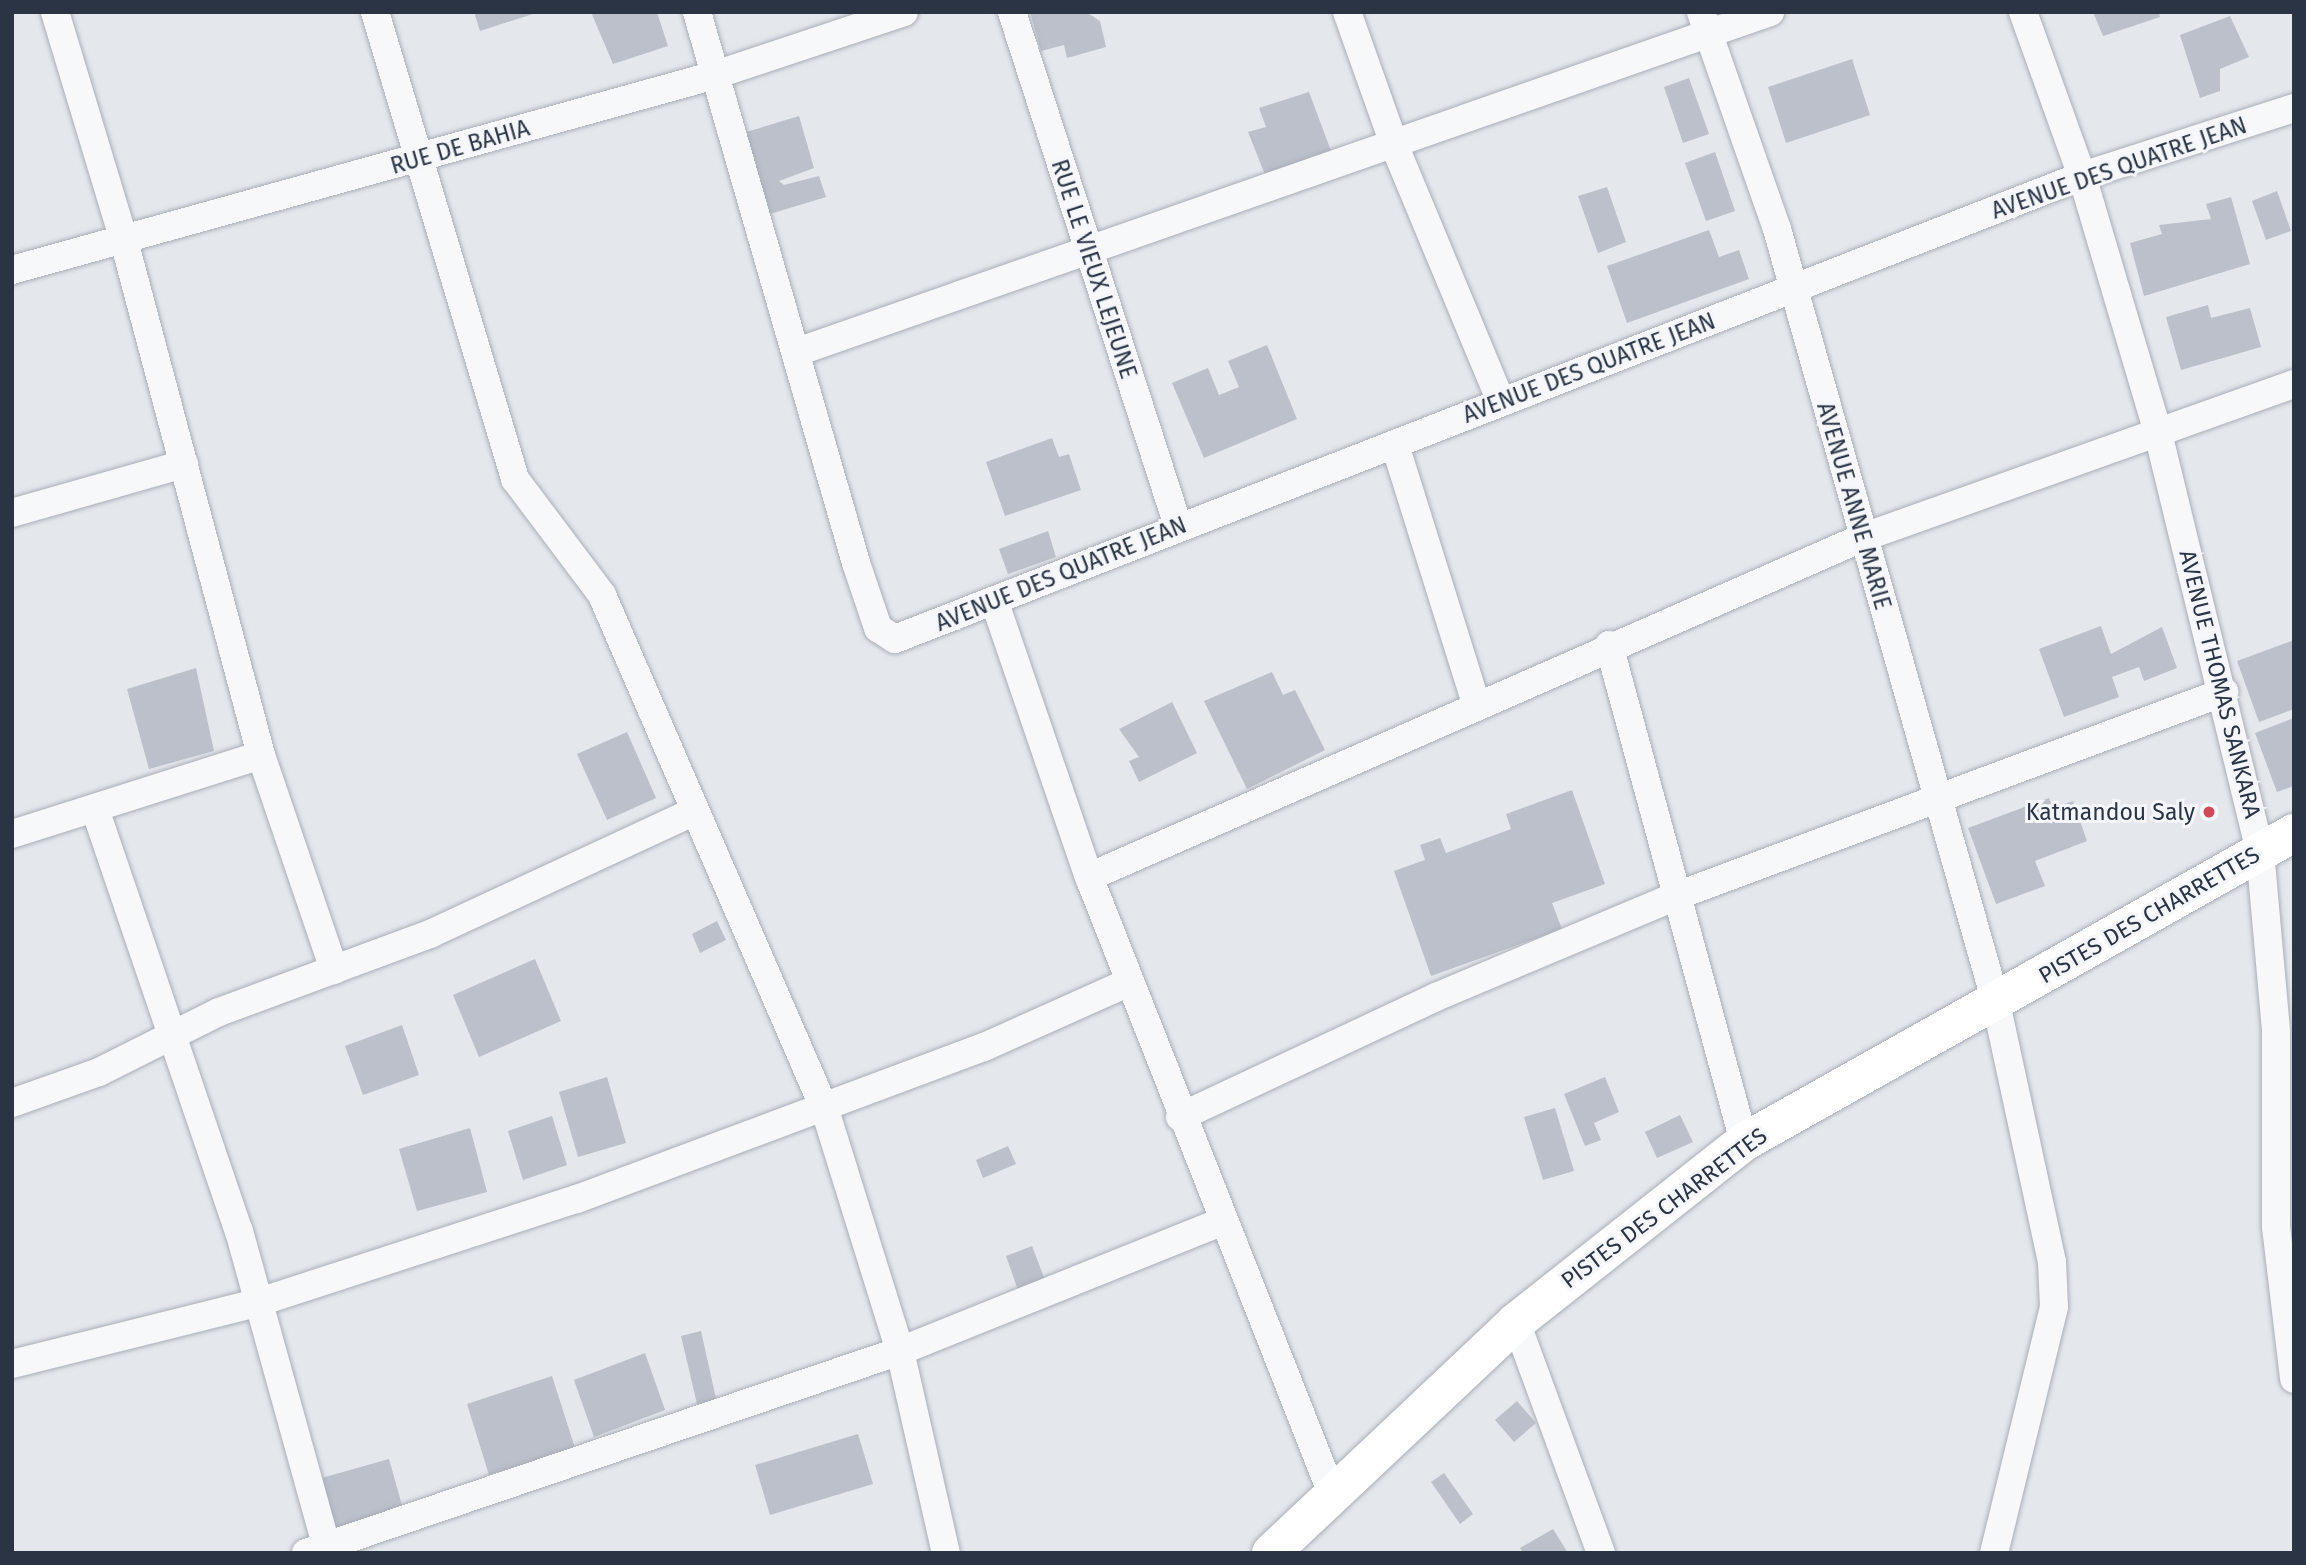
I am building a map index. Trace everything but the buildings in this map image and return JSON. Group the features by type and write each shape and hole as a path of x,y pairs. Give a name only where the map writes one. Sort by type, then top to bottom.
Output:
{"main road":[{"name":"PISTES DES CHARRETTES","path":"1274,1552 1516,1322 1744,1142 1996,1003 2294,833"}],"street":[{"path":"55,12 123,237 261,755 334,970"},
{"path":"375,12 515,479 602,595 693,812 825,1110 900,1351 946,1553"},
{"path":"697,12 797,352 1395,147 1705,23 1770,12"},
{"name":"RUE DE BAHIA","path":"12,270 123,237 418,159 715,75 904,12"},
{"name":"RUE LE VIEUX LEJEUNE","path":"1012,12 1087,253 1178,526"},
{"path":"1347,12 1395,147 1501,402"},
{"name":"AVENUE THOMAS SANKARA","path":"2023,12 2082,176 2157,429 2224,692 2260,851 2275,1020 2276,1227 2294,1379"},
{"name":"AVENUE ANNE MARIE","path":"1705,23 1777,229 1790,291 1864,537 1934,796 1996,1003 2054,1280 2054,1307 1994,1553"},
{"name":"AVENUE DES QUATRE JEAN","path":"797,352 856,563 878,628 889,637 902,639 1178,526 2082,176 2294,108"},
{"path":"1089,877 1476,703 1864,537 2157,429 2294,384"},
{"path":"1395,444 1476,703"},
{"path":"12,513 184,464"},
{"path":"995,603 1089,877 1221,1222 1333,1496"},
{"path":"1609,645 1744,1142"},
{"path":"1180,1117 1436,997 1679,895 1934,796 2224,692"},
{"path":"12,834 261,755"},
{"path":"95,809 175,1032 256,1303 320,1551 900,1351 1221,1222"},
{"path":"12,1103 99,1072 175,1032 456,923 693,812"},
{"path":"12,1364 256,1303 577,1199 825,1110 1129,982"},
{"path":"1516,1322 1601,1553"}],"place":[{"name":"Katmandou Saly","path":"2209,812"}]}
